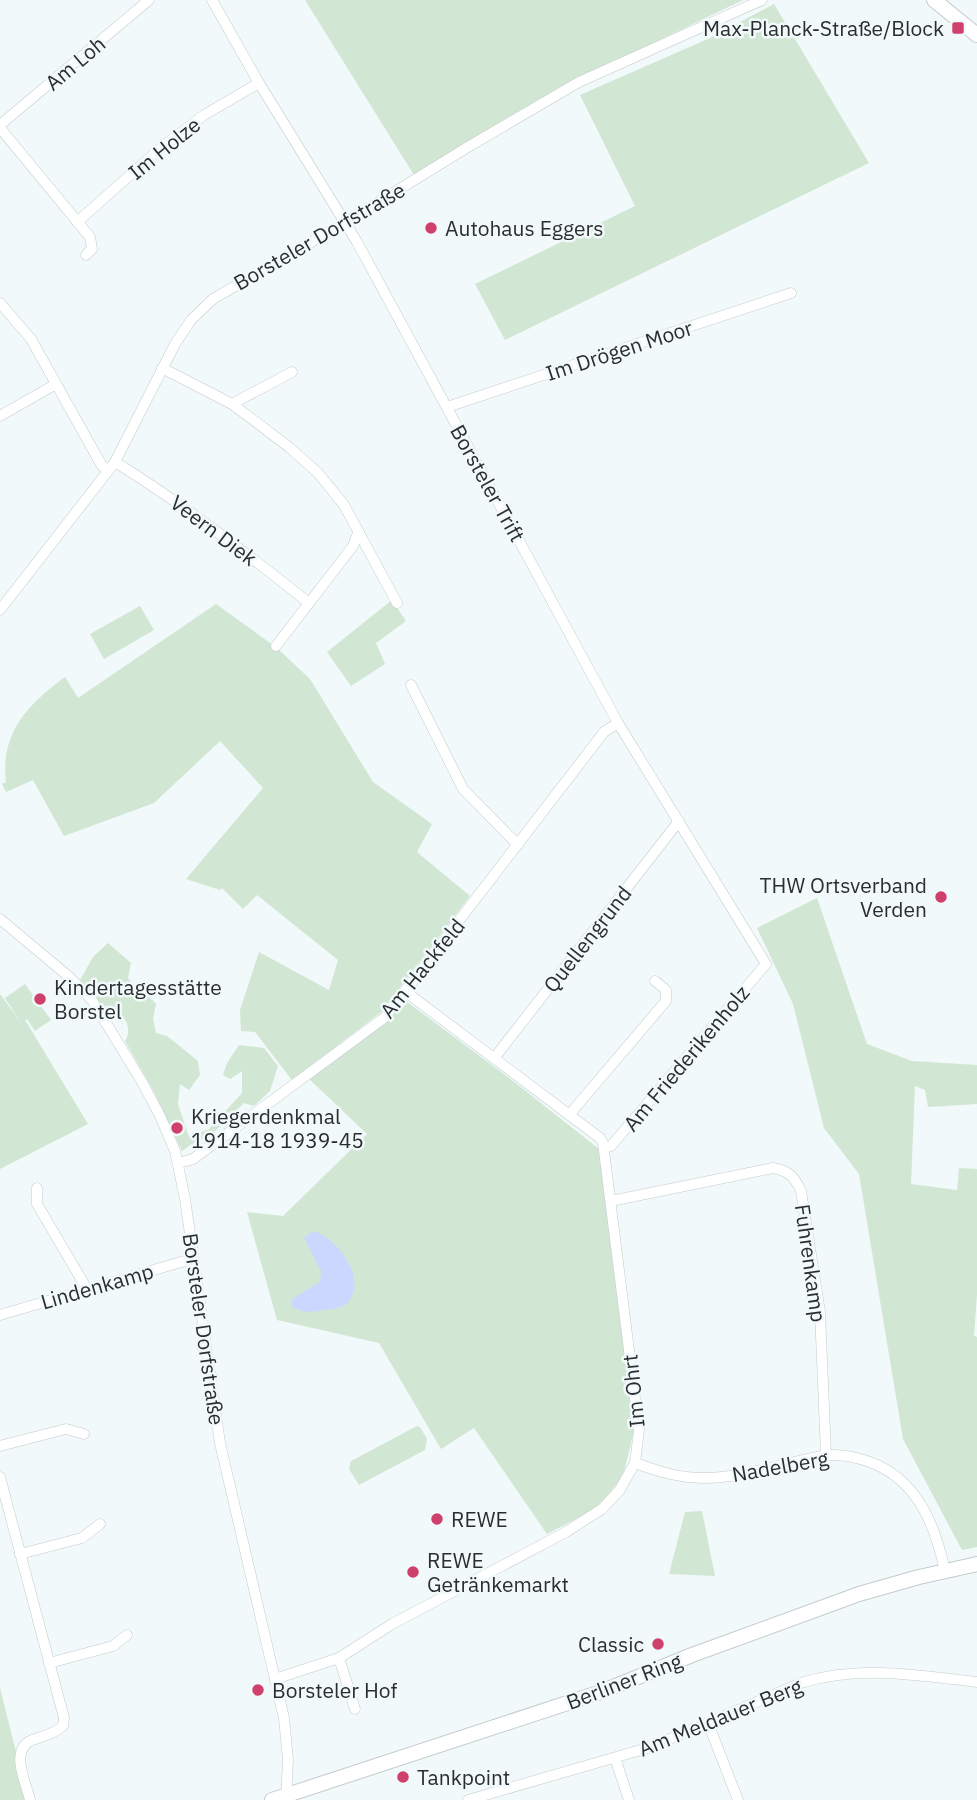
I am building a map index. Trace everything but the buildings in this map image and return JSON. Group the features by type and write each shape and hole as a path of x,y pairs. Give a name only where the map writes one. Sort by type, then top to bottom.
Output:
{"street":[{"name":"Am Loh","path":"0,127 149,0"},
{"name":"Borsteler Trift","path":"212,0 259,83 357,242 618,723 766,964"},
{"name":"Borsteler Dorfstraße","path":"0,610 112,466 162,368 191,320 213,299 579,82 761,0"},
{"path":"934,0 977,35"},
{"name":"Im Holze","path":"77,222 162,147 194,123 259,83"},
{"path":"0,127 90,237 92,249 86,255"},
{"name":"Im Drögen Moor","path":"447,407 791,293"},
{"path":"0,303 31,339 102,466 112,466"},
{"path":"162,368 232,404 289,447 318,473 344,505 397,603"},
{"path":"232,404 292,372"},
{"path":"0,416 56,384"},
{"name":"Veern Diek","path":"112,466 167,494 309,603"},
{"path":"276,646 353,546 358,533"},
{"path":"411,685 463,789 518,845"},
{"name":"Am Hackfeld","path":"179,1163 193,1158 384,1018 604,732 618,723"},
{"name":"Quellengrund","path":"495,1057 679,821"},
{"name":"Borsteler Dorfstraße","path":"0,919 67,975 102,1014 160,1116 179,1163 222,1455 287,1738 281,1799"},
{"name":"Am Friederikenholz","path":"604,1148 611,1146 766,964"},
{"path":"569,1115 666,1001 666,990 655,981"},
{"path":"406,992 600,1138 604,1148"},
{"name":"Im Ohrt","path":"275,1679 339,1658 392,1624 566,1532 602,1509 619,1491 635,1463 639,1430 604,1148"},
{"name":"Fuhrenkamp","path":"611,1201 773,1168 786,1170 795,1177 801,1191 817,1282 826,1455"},
{"path":"37,1188 37,1204 87,1289"},
{"name":"Lindenkamp","path":"0,1315 194,1260"},
{"path":"0,1446 66,1429 84,1434"},
{"name":"Nadelberg","path":"635,1463 683,1477 711,1478 748,1473 826,1455 859,1458 880,1466 909,1487 926,1510 945,1571"},
{"path":"0,1477 64,1718 63,1727 57,1732 29,1741 21,1748 19,1757 30,1800"},
{"path":"20,1554 82,1538 100,1524"},
{"name":"Berliner Ring","path":"281,1799 601,1692 692,1655 859,1594 977,1564"},
{"path":"49,1663 113,1646 127,1635"},
{"path":"339,1658 355,1709"},
{"name":"Am Meldauer Berg","path":"468,1800 651,1747 822,1676 896,1672 977,1682"},
{"path":"708,1723 738,1800"},
{"path":"615,1758 629,1800"}],"green space":[{"path":"305,0 743,0 580,78 414,175"},
{"path":"774,4 869,163 505,340 475,284 635,206 580,95 710,38"},
{"path":"392,600 406,621 376,643 385,664 351,686 327,652"},
{"path":"216,604 277,648 310,679 373,782 432,824 417,852 470,896 381,1012 292,1080 255,1032 241,1031 240,1010 259,952 329,990 338,960 257,895 243,909 222,888 220,890 186,879 263,788 220,741 154,803 64,836 33,780 6,792 2,784 6,782 5,764 13,733 29,708 40,697 65,677 78,698"},
{"path":"140,606 154,630 104,659 90,634"},
{"path":"817,898 867,1044 912,1061 977,1065 977,1104 928,1107 925,1090 915,1086 911,1184 957,1190 959,1168 977,1169 977,1294 974,1336 977,1337 977,1547 962,1550 903,1439 859,1174 824,1128 793,1004 757,928"},
{"path":"108,943 131,963 128,978 131,982 156,1004 153,1019 156,1033 167,1036 198,1061 200,1075 189,1090 180,1084 178,1104 189,1137 209,1129 242,1093 242,1071 230,1079 223,1075 227,1063 239,1045 264,1048 278,1066 270,1091 254,1106 244,1103 210,1136 182,1151 153,1090 125,1041 128,1027 125,1020 116,1008 104,1009 79,982 93,957"},
{"path":"25,984 51,1020 35,1031 27,1019 25,1020 88,1124 0,1169 0,994 21,1023 5,998"},
{"path":"406,1001 599,1149 634,1431 623,1476 597,1508 547,1534 474,1428 441,1449 379,1343 277,1320 247,1212 283,1216 367,1134 308,1078 390,1018"},
{"path":"417,1426 427,1439 425,1450 359,1485 349,1469 351,1461"},
{"path":"702,1511 715,1576 669,1574 685,1512"},
{"path":"0,1688 28,1800 0,1800"}],"water":[{"path":"313,1231 331,1241 346,1259 352,1270 354,1291 349,1301 341,1307 307,1312 292,1306 292,1299 320,1282 321,1271 304,1238"}],"place":[{"name":"Max-Planck-Straße/Block","path":"958,28"},
{"name":"Autohaus Eggers","path":"431,228"},
{"name":"THW Ortsverband Verden","path":"941,897"},
{"name":"Kindertagesstätte Borstel","path":"40,999"},
{"name":"Kriegerdenkmal 1914-18 1939-45","path":"177,1128"},
{"name":"REWE","path":"437,1519"},
{"name":"REWE Getränkemarkt","path":"413,1572"},
{"name":"Classic","path":"658,1644"},
{"name":"Borsteler Hof","path":"258,1690"},
{"name":"Tankpoint","path":"403,1777"}]}
